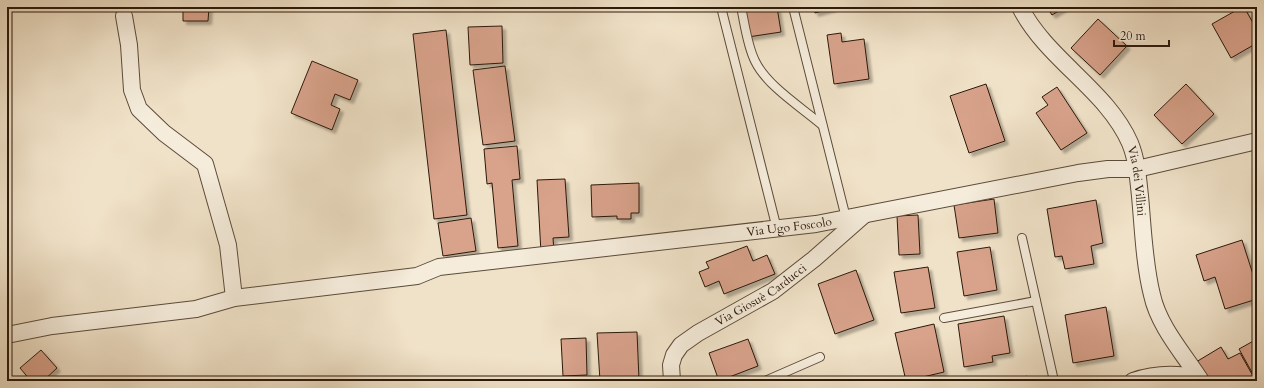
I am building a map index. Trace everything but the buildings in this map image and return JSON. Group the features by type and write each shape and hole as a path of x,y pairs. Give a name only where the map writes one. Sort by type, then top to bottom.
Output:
{"street":[{"name":"Via dei Villini","path":"1020,7 1043,41 1092,91 1117,120 1130,142 1137,169 1148,276 1153,302 1167,330 1200,380"},
{"path":"124,16 129,45 132,90 139,109 164,133 205,164 228,245 234,298"},
{"name":"Via Ugo Foscolo","path":"7,335 52,326 196,309 234,298 417,276 439,267 816,224 1078,173 1108,169 1137,169 1257,141"},
{"name":"Via Giosuè Carducci","path":"672,381 671,365 674,355 681,345 698,333 773,291 814,259 865,214"},
{"path":"1133,381 1152,376 1172,374 1200,380"}],"lane":[{"path":"721,7 777,229"},
{"path":"741,7 752,55 761,71 776,86 822,125"},
{"path":"793,7 846,218"},
{"path":"1022,238 1054,381"},
{"path":"944,318 1036,301"},
{"path":"765,381 820,356"}]}
